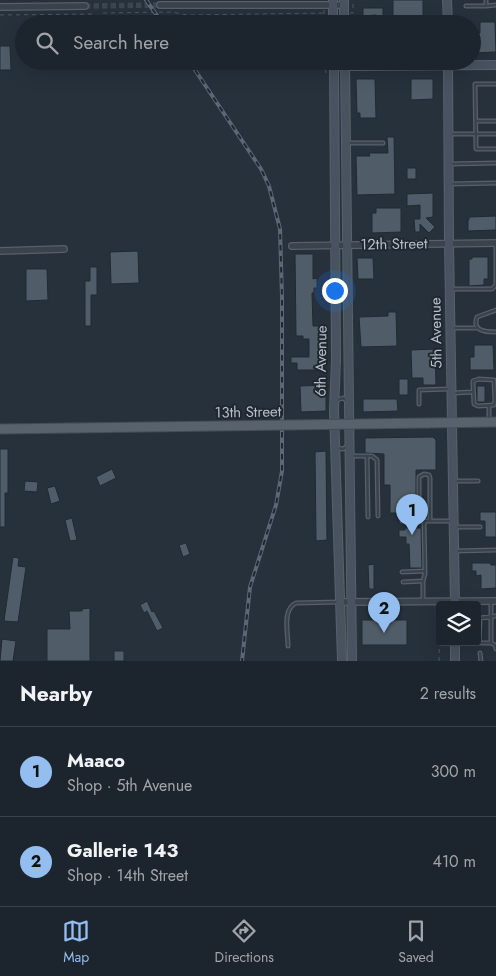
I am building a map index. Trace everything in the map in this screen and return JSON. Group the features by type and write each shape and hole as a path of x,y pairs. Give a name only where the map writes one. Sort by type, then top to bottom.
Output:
{"main road":[{"name":"13th Street","path":"0,429 493,422"}],"street":[{"path":"448,0 448,15"},
{"path":"160,5 225,2 344,6"},
{"path":"0,7 85,6"},
{"path":"481,64 496,65"},
{"name":"6th Avenue","path":"334,70 336,360 334,402 342,661"},
{"name":"6th Avenue","path":"345,70 352,661"},
{"name":"5th Avenue","path":"448,70 451,422 455,601"},
{"name":"12th Street","path":"292,246 496,243"},
{"path":"0,251 64,249"},
{"path":"341,602 436,602"},
{"path":"455,646 455,661"}],"lane":[{"path":"486,0 486,6"},
{"path":"466,6 496,5"},
{"path":"496,84 475,84 476,149 496,149"},
{"path":"476,121 496,121"},
{"path":"448,134 496,134"},
{"path":"345,143 383,143"},
{"path":"448,164 496,163"},
{"path":"448,184 496,183"},
{"path":"450,290 492,289 496,285 496,243"},
{"path":"477,328 475,322 477,317 496,310"},
{"path":"450,328 477,328 486,332 496,332"},
{"path":"479,379 494,380 496,401 494,405 489,406 475,406 472,401 474,381 479,379"},
{"path":"420,404 419,390 472,392"},
{"path":"334,402 343,398 348,402"},
{"path":"489,406 493,422"},
{"path":"335,445 343,449 349,444"},
{"path":"349,456 372,456 377,460 378,516"},
{"path":"366,456 368,517"},
{"path":"419,521 419,477 424,474 430,478 430,521"},
{"path":"452,481 478,481"},
{"path":"402,521 430,521 480,527"},
{"path":"423,602 425,571 424,521"},
{"path":"454,551 496,550"},
{"path":"402,572 425,571"},
{"path":"403,582 423,581"},
{"path":"491,643 493,601"},
{"path":"288,646 288,610 290,605 296,602 341,602"},
{"path":"481,618 496,616"},
{"path":"481,643 491,643 495,645 496,649"},
{"path":"480,653 480,661"}],"path":[{"path":"344,6 354,13 353,0"},
{"path":"324,5 324,13"},
{"path":"102,13 172,12 187,15 324,13 333,6"},
{"path":"0,15 94,14"},
{"path":"439,646 439,661"}],"building":[{"path":"393,0 423,0 423,15 393,15"},
{"path":"363,8 383,8 383,15 363,15"},
{"path":"481,22 495,22 496,52 481,53"},
{"path":"0,46 10,46 11,70 0,70"},
{"path":"356,79 375,79 376,118 360,118 360,113 357,113"},
{"path":"411,79 433,79 433,99 411,100"},
{"path":"387,137 394,137 395,194 357,195 356,156 370,156 369,153 388,153"},
{"path":"407,168 416,168 416,179 407,179"},
{"path":"433,193 433,217 426,218 435,227 429,233 420,224 420,232 415,232 414,219 420,219 420,205 407,206 407,194"},
{"path":"376,208 401,208 401,232 372,233 372,213 376,213"},
{"path":"496,216 496,230 468,231 469,217"},
{"path":"138,251 139,283 111,284 110,252"},
{"path":"295,254 313,254 313,279 317,278 317,288 314,288 314,293 312,293 313,326 325,326 326,353 319,353 319,370 297,370 297,363 291,363 291,357 309,357 309,339 303,339 303,336 296,336"},
{"path":"472,257 488,257 488,279 484,279 484,285 469,286 469,259 472,259"},
{"path":"357,258 373,258 374,279 358,279"},
{"path":"90,267 97,267 97,295 91,295 91,326 85,326 85,281 90,281"},
{"path":"26,269 47,269 48,300 26,301"},
{"path":"388,312 396,312 397,346 361,347 359,317 388,316"},
{"path":"474,345 493,345 494,370 470,370 470,357 474,357"},
{"path":"435,349 436,385 423,385 423,378 412,378 411,350"},
{"path":"399,379 408,379 408,395 399,395"},
{"path":"326,385 326,411 301,412 300,386"},
{"path":"477,386 485,386 485,402 477,402"},
{"path":"363,399 397,399 398,411 363,412"},
{"path":"433,437 436,440 436,470 416,470 416,506 398,506 398,513 390,513 390,485 384,485 384,454 365,453 365,438"},
{"path":"0,449 8,449 8,493 5,493 5,527 0,527"},
{"path":"326,451 327,540 316,541 315,452"},
{"path":"112,469 116,478 100,486 96,477"},
{"path":"25,481 38,482 37,492 24,491"},
{"path":"55,486 60,501 51,504 47,488"},
{"path":"480,512 496,512 496,537 485,537 485,521 480,521"},
{"path":"72,518 77,540 70,541 65,520"},
{"path":"405,528 421,528 422,568 410,568 409,544 406,544 406,537 399,537 399,530 405,530"},
{"path":"186,543 190,554 183,557 179,545"},
{"path":"13,557 19,558 18,566 26,567 18,622 4,621"},
{"path":"472,563 496,565 496,588 481,589 481,575 476,576 476,571 472,571"},
{"path":"374,564 374,589 369,589 368,565"},
{"path":"147,601 163,628 157,631 147,611 144,613 140,605"},
{"path":"90,608 90,661 47,661 47,629 70,629 69,611 82,611 82,609"},
{"path":"362,620 407,620 407,645 362,645"},
{"path":"2,639 16,641 13,661 0,661"},
{"path":"114,651 124,651 124,661 114,661"}],"tunnel":[{"path":"85,6 160,5"}],"railway":[{"path":"146,0 157,15"},
{"path":"195,70 261,169 269,186 280,229 282,471 276,505 250,587 242,661"}],"place":[{"name":"Maaco","path":"412,535"},
{"name":"Gallerie 143","path":"384,633"}]}
